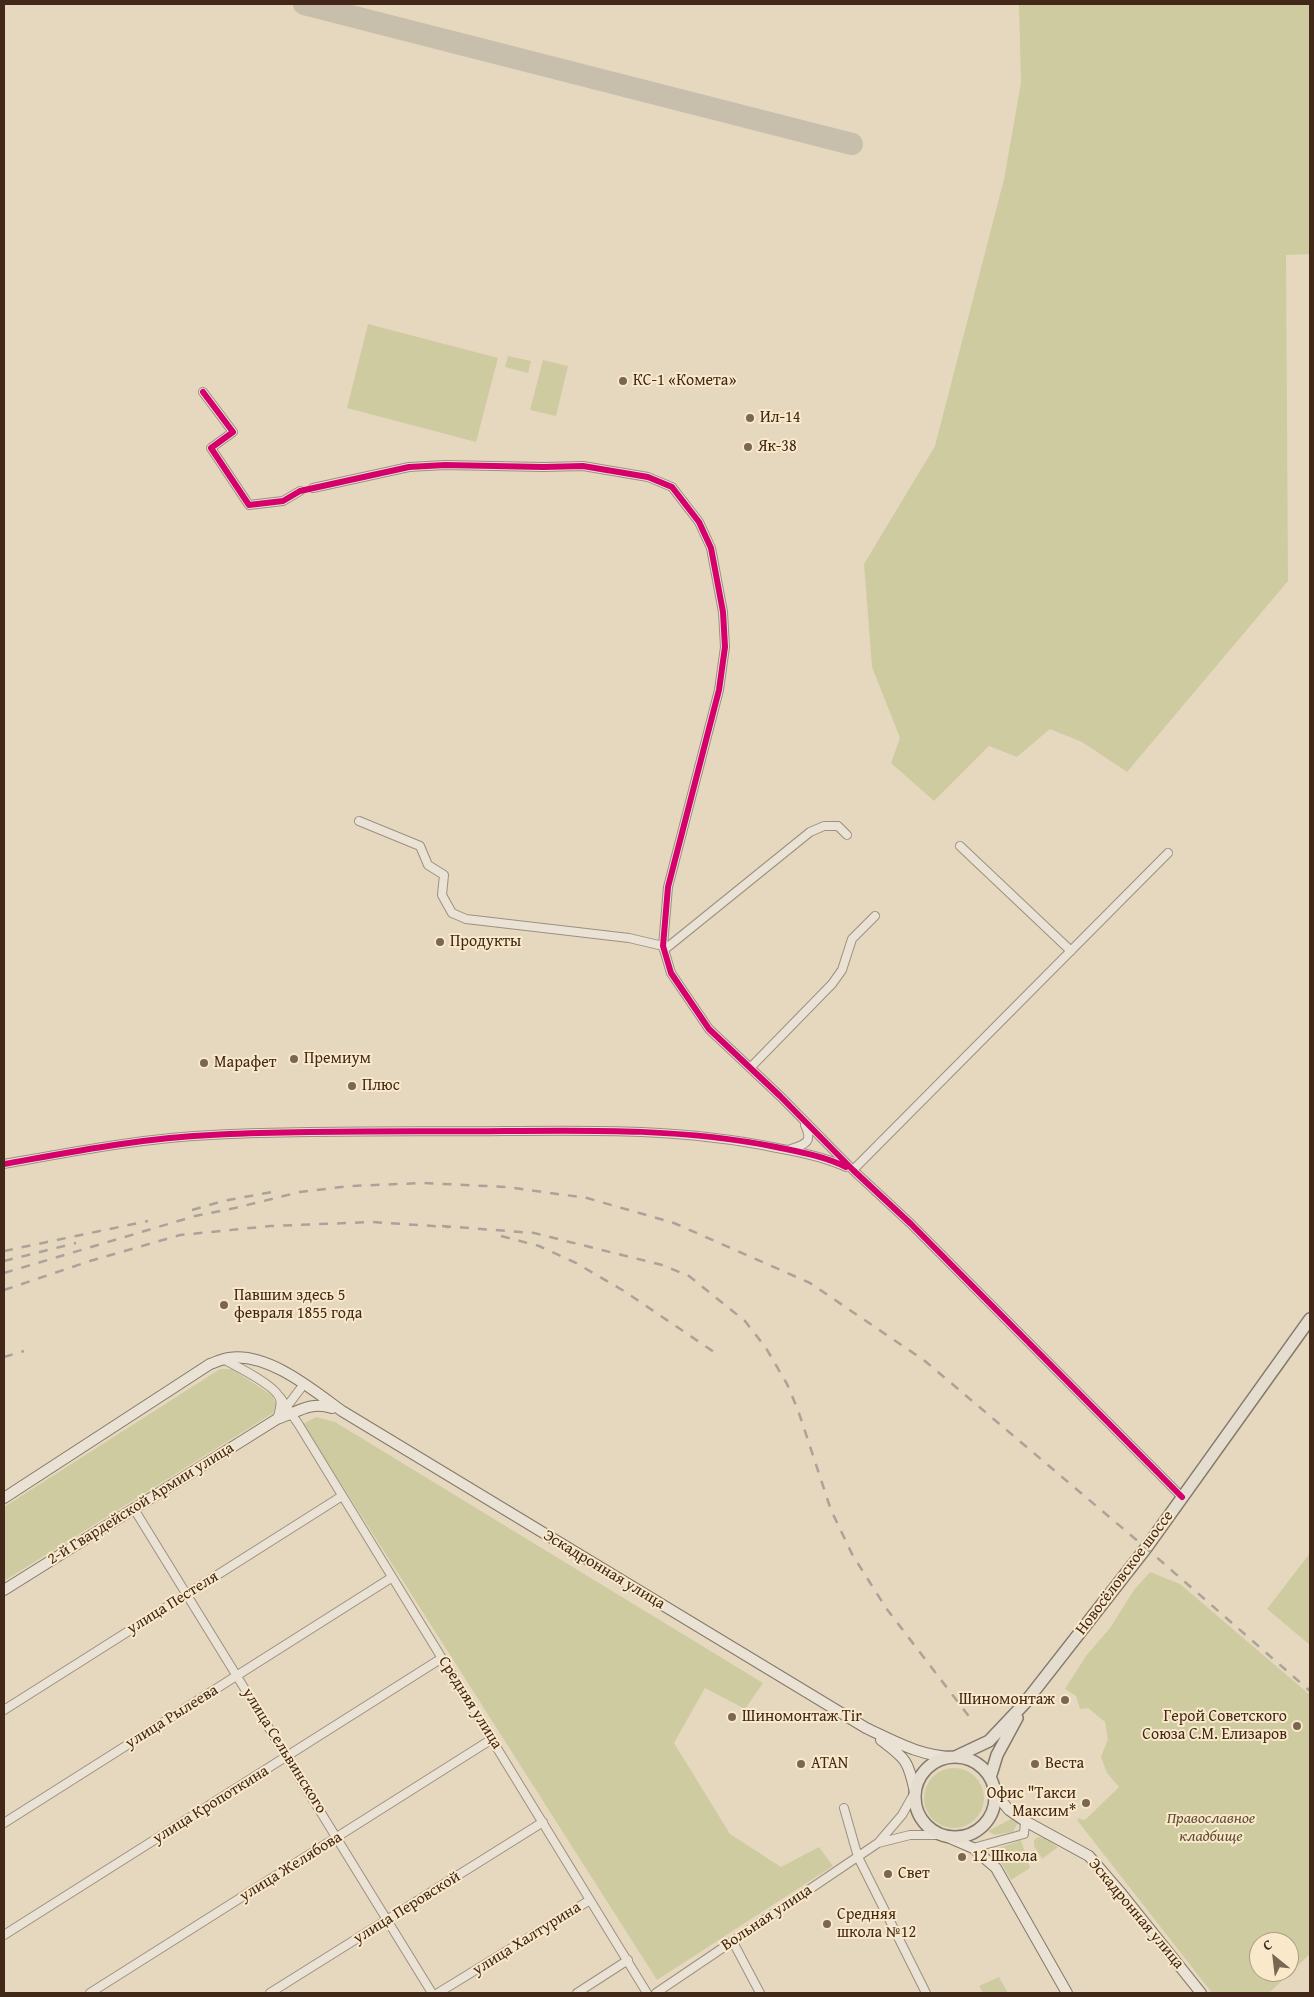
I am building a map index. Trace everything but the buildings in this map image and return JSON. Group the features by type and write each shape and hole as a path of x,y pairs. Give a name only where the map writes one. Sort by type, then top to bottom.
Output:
{"main road":[{"name":"Новосёловское шоссе","path":"956,1757 989,1741 1024,1704 1146,1548 1310,1319"},
{"path":"4,1498 210,1364 229,1358 250,1358 289,1374 342,1411"},
{"name":"2-й Гвардейской Армии улица","path":"4,1590 289,1410 322,1404 342,1411"},
{"name":"Эскадронная улица","path":"342,1411 866,1728"},
{"name":"Новосёловское шоссе","path":"990,1778 997,1755 1024,1704"},
{"path":"866,1728 922,1753 939,1757 956,1757 976,1763 990,1778 995,1793 1009,1810 1025,1821"},
{"path":"866,1728 903,1757 908,1764 915,1792"},
{"path":"956,1757 940,1760 928,1768 919,1779 914,1801 922,1820 931,1830 974,1848 996,1868 1067,1993"},
{"path":"943,1836 957,1837 974,1832 991,1814 995,1793"},
{"name":"Эскадронная улица","path":"1025,1821 1089,1856 1122,1892 1201,1993"}],"street":[{"path":"203,392 233,432 211,448 249,505 283,501 300,491"},
{"path":"313,488 409,467 445,464 543,467 583,466 648,477 672,487 699,522 715,559 723,612 725,647 719,690 668,887 663,948 670,973 709,1030 750,1068 852,1170 908,1221 1182,1497"},
{"path":"359,820 420,846 428,865 444,875 442,895 452,913 466,919 629,938 663,948"},
{"path":"663,948 810,832 824,826 838,826 847,836"},
{"path":"960,846 1071,951"},
{"path":"852,1170 1168,853"},
{"path":"750,1068 832,984 842,970 852,939 875,916"},
{"path":"789,1150 800,1146 808,1140 808,1132 802,1119"},
{"path":"4,1164 125,1145 202,1136 332,1132 582,1131 682,1134 746,1141 837,1163 852,1170"},
{"name":"Средняя улица","path":"223,1360 248,1373 276,1392 289,1410 648,1993"},
{"path":"289,1410 304,1384"},
{"path":"277,1418 281,1405 280,1397"},
{"name":"улица Пестеля","path":"4,1710 342,1496"},
{"name":"улица Сельвинского","path":"134,1509 288,1756 432,1993"},
{"name":"улица Рылеева","path":"4,1823 391,1578"},
{"name":"улица Кропоткина","path":"4,1935 442,1658"},
{"name":"улица Желябова","path":"90,1993 492,1739"},
{"path":"878,1843 902,1814 915,1792"},
{"path":"844,1808 858,1857 926,1993"},
{"path":"974,1848 1024,1834 1025,1821"},
{"name":"улица Перовской","path":"270,1993 543,1822"},
{"path":"878,1843 910,1835 943,1836"},
{"name":"Вольная улица","path":"656,1993 878,1843"},
{"name":"улица Халтурина","path":"438,1993 590,1900"},
{"path":"733,1942 760,1993"},
{"path":"577,1993 628,1960"},
{"path":"642,1984 652,1989 663,1990"}],"green space":[{"path":"1019,4 1310,4 1310,254 1286,255 1288,581 1127,772 1082,742 1050,729 1017,757 989,746 934,801 891,763 900,738 872,667 864,564 935,446 1004,179 1021,83"},
{"path":"368,324 498,358 476,442 347,408"},
{"path":"508,356 531,361 528,373 505,367"},
{"path":"543,360 568,366 556,416 530,410"},
{"path":"220,1369 232,1369 273,1396 276,1406 273,1413 4,1581 4,1507"},
{"path":"316,1417 335,1422 763,1683 745,1709 705,1688 674,1743 730,1834 781,1867 819,1847 833,1866 657,1980 303,1424"},
{"path":"1310,1553 1310,1645 1267,1609"},
{"name":"Православное кладбище","path":"1150,1572 1180,1584 1310,1695 1310,1954 1299,1964 1299,1932 1249,1932 1249,1982 1281,1982 1269,1993 1212,1993 1077,1820 1079,1818 1086,1819 1119,1787 1107,1773 1101,1757 1108,1739 1105,1722 1088,1708 1080,1709 1076,1696 1065,1689 1086,1656 1110,1628 1134,1590"},
{"path":"954,1768 971,1773 979,1781 984,1798 979,1815 971,1823 954,1828 937,1823 929,1815 924,1798 929,1781 937,1773"},
{"path":"1011,1819 1018,1822 1013,1832 994,1835 988,1831"},
{"path":"1038,1837 1045,1838 1058,1847 1042,1859 1034,1846 1034,1840"},
{"path":"1021,1840 1030,1868 1011,1880 998,1857 992,1851"},
{"path":"999,1977 1008,1993 983,1993 979,1986"}],"taxiway":[{"path":"304,4 852,144"}],"railway":[{"path":"4,1273 195,1216 300,1192 350,1186 423,1183 507,1187 587,1198 674,1223 810,1283 925,1361 1146,1548 1310,1691"},
{"path":"192,1210 223,1201 272,1192"},
{"path":"4,1251 148,1221"},
{"path":"4,1290 90,1261 180,1235 271,1226 372,1222 449,1227"},
{"path":"442,1226 534,1233 662,1265 689,1276 745,1321 766,1348 787,1384 798,1410 831,1510 852,1554 886,1608 974,1723"},
{"path":"501,1236 539,1246 576,1263 624,1291 717,1354"},
{"path":"4,1261 76,1243"},
{"path":"4,1357 24,1351"}],"cycle path":[{"path":"203,392 233,432 211,448 249,505 283,501 300,491 409,467 445,465 583,466 648,477 672,487 699,522 711,548 723,612 725,647 719,690 668,887 663,946 671,973 709,1029 911,1224 1182,1497"},
{"path":"4,1164 133,1142 211,1135 321,1132 573,1131 641,1132 743,1141 812,1155 846,1167"}],"place":[{"name":"КС-1 «Комета»","path":"623,381"},
{"name":"Ил-14","path":"750,418"},
{"name":"Як-38","path":"748,447"},
{"name":"Продукты","path":"440,942"},
{"name":"Премиум","path":"294,1059"},
{"name":"Марафет","path":"204,1063"},
{"name":"Плюс","path":"352,1086"},
{"name":"Павшим здесь 5 февраля 1855 года","path":"224,1305"},
{"name":"Шиномонтаж","path":"1065,1700"},
{"name":"Шиномонтаж Tir","path":"732,1717"},
{"name":"Герой Советского Союза С.М. Елизаров","path":"1297,1726"},
{"name":"ATAN","path":"801,1764"},
{"name":"Веста","path":"1035,1764"},
{"name":"Офис \"Такси Максим*","path":"1086,1803"},
{"name":"12 Школа","path":"962,1857"},
{"name":"Свет","path":"888,1874"},
{"name":"Средняя школа №12","path":"827,1924"}]}
